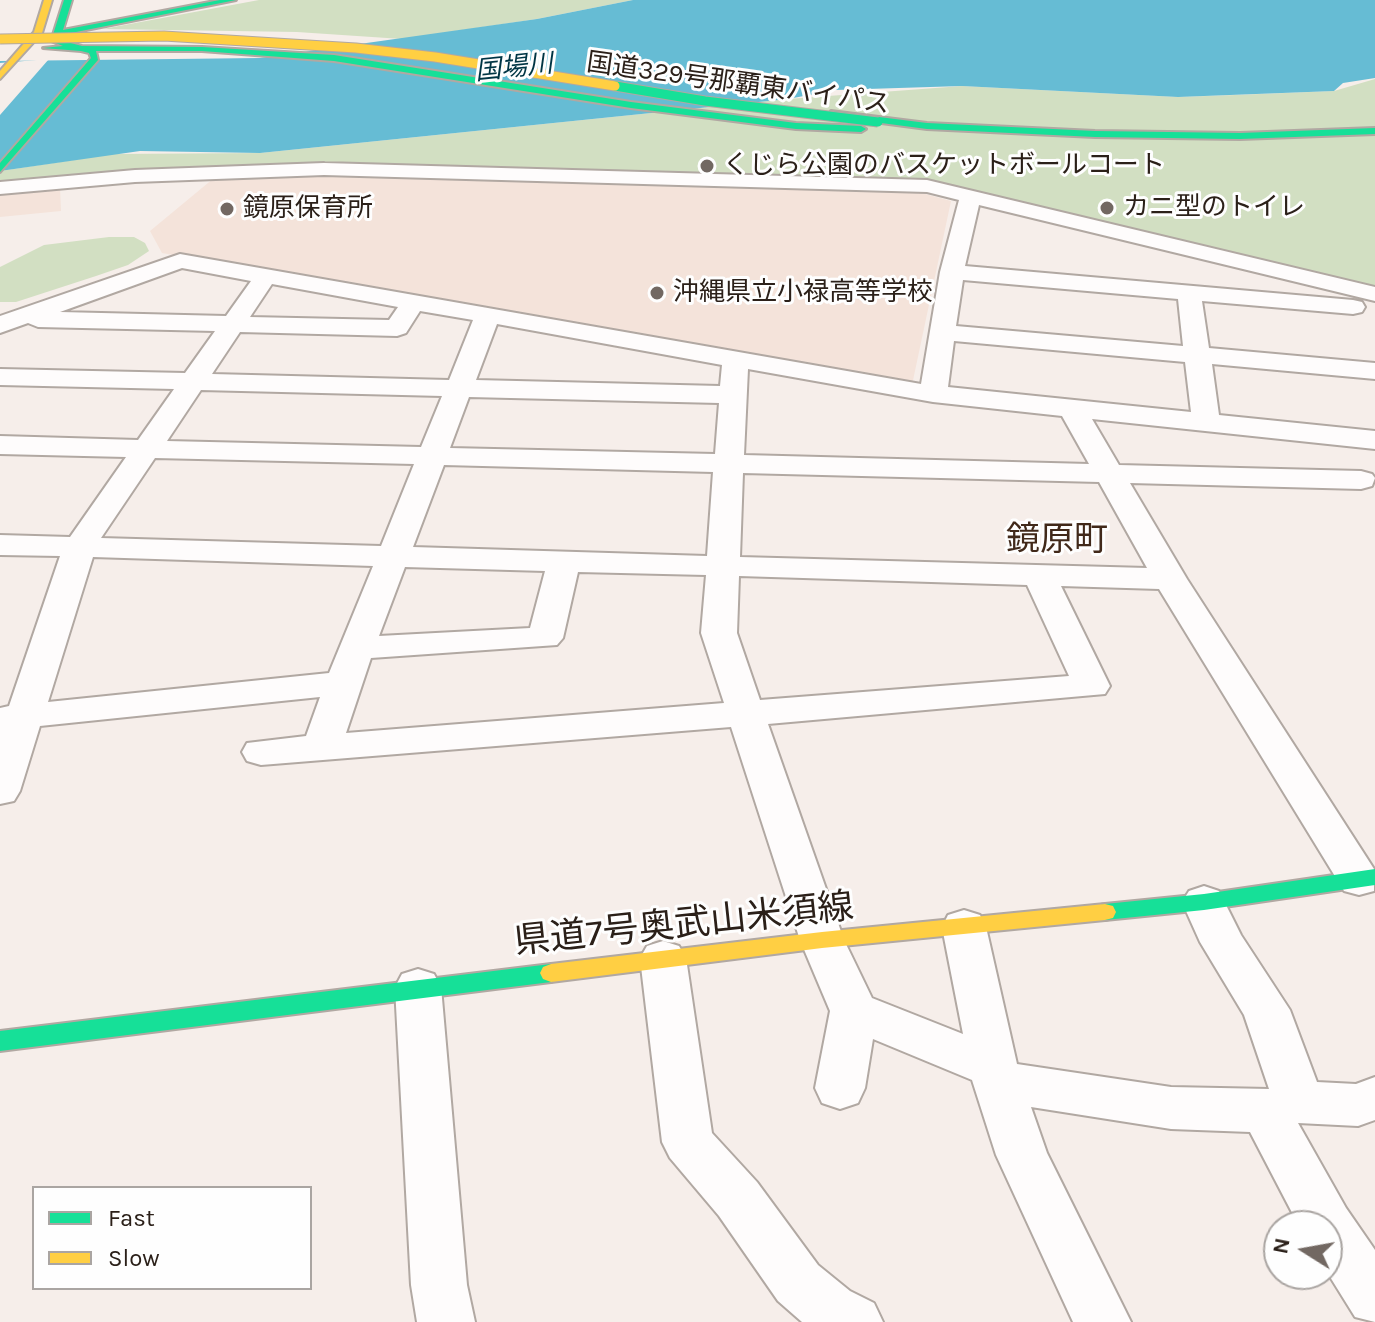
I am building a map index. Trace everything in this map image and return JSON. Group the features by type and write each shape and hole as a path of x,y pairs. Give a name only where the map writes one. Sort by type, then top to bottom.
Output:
{"main road":[{"path":"0,76 27,47 48,0"},
{"path":"0,169 95,58 92,51 56,42 68,0"},
{"path":"27,47 57,33 232,0"},
{"path":"57,33 245,34 341,40 445,52 875,126"},
{"path":"0,42 27,47 229,50 370,62 631,105 739,119 875,126"},
{"name":"国道329号那覇東バイパス","path":"0,42 184,43 343,53 720,111 1099,143 1250,144 1375,140"},
{"name":"国道329号那覇東バイパス","path":"875,126 1136,135 1375,131"},
{"name":"県道7号奥武山米須線","path":"0,1041 663,958 1204,902 1367,878"}],"street":[{"path":"0,188 135,176 336,169 927,186 1375,294"},
{"path":"933,394 952,272 971,195"},
{"path":"8,322 180,261 933,394 1375,440"},
{"path":"952,272 1375,309"},
{"path":"0,791 12,717 80,546 265,277"},
{"path":"1189,293 1206,422"},
{"path":"8,322 397,328 412,304"},
{"path":"322,746 343,683 487,317"},
{"path":"941,332 1375,371"},
{"path":"735,361 719,633 822,940 854,1011 840,1088"},
{"path":"0,405 12,377 733,395"},
{"path":"1072,409 1170,579 1367,878"},
{"path":"1338,436 1368,488"},
{"path":"0,445 1109,473 1368,488"},
{"path":"0,545 1170,579"},
{"path":"357,648 545,638 564,560"},
{"path":"261,752 1092,686 1039,574"},
{"path":"12,717 343,683"},
{"path":"1204,902 1222,942 1266,1010 1282,1106 1327,1225 1375,1298"},
{"path":"964,927 996,1074 1022,1155 1102,1322"},
{"path":"663,958 688,1142 738,1199 798,1283 830,1310 854,1322"},
{"path":"418,987 439,1285 446,1322"},
{"path":"854,1011 996,1074 1171,1108 1358,1105 1375,1099"}],"shaded area":[{"name":"沖縄県立小禄高等学校","path":"313,175 918,192 951,201 912,385 162,253 150,231 214,178"},
{"path":"60,187 61,211 0,217 0,193"}],"green space":[{"path":"259,0 633,0 537,19 402,39 297,32 103,29"},
{"path":"1375,79 1375,289 939,183 326,166 0,185 0,171 113,154 260,153 788,99 962,86 1178,97 1334,91"},
{"path":"134,237 145,243 149,251 128,265 96,276 16,302 0,302 0,267 44,245"}],"water":[{"name":"国場川","path":"633,0 1375,0 1375,78 1343,83 1334,91 1178,97 962,86 835,90 788,99 260,153 140,151 0,171 0,61 260,58 537,19"}],"pier":[{"path":"49,59 0,115 0,63"}],"traffic: fast":[{"path":"0,169 95,58 92,51 55,41 68,0"},
{"path":"57,33 232,0"},
{"path":"47,48 202,49 334,58 631,105 796,126 861,129"},
{"path":"615,86 705,101 878,122"},
{"path":"831,114 927,126 1095,134 1240,136 1375,131"},
{"path":"1105,912 1204,902 1375,877"},
{"path":"0,1041 551,973"}],"traffic: slow":[{"path":"0,76 38,33 48,0"},
{"path":"0,39 164,36 356,48 435,57 615,86"},
{"path":"551,973 822,940 1105,912"}],"place":[{"name":"くじら公園のバスケットボールコート","path":"707,166"},
{"name":"カニ型のトイレ","path":"1107,208"},
{"name":"鏡原保育所","path":"227,209"},
{"name":"沖縄県立小禄高等学校","path":"657,293"}],"district":[{"name":"鏡原町","path":"1057,540"}]}
